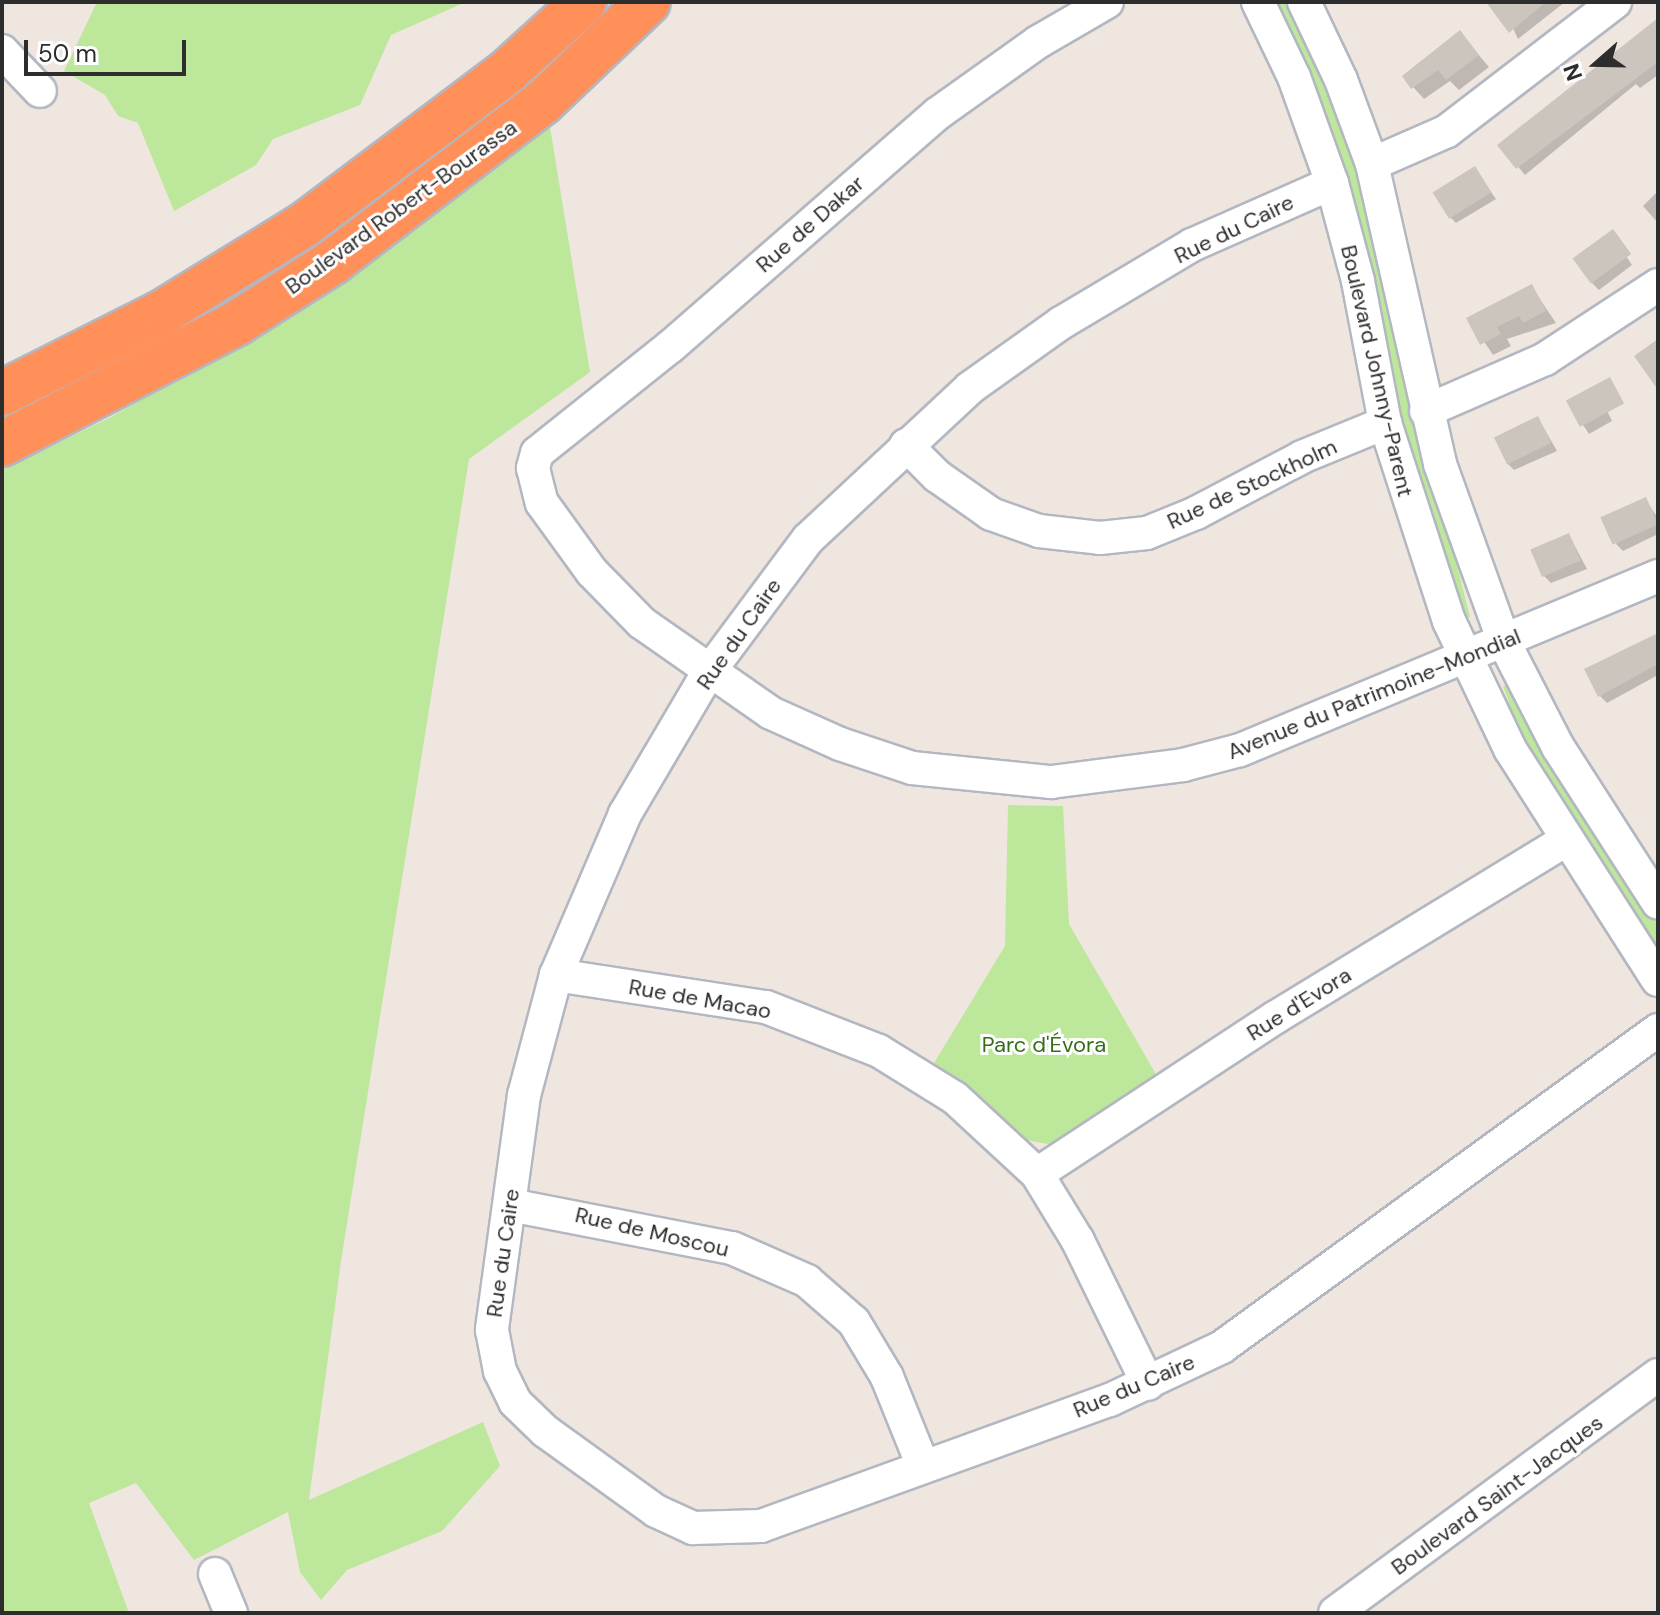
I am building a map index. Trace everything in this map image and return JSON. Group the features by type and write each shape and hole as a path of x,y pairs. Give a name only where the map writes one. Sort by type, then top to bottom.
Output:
{"highway":[{"name":"Boulevard Robert-Bourassa","path":"2,393 163,312 304,225 494,82 584,2"},
{"name":"Boulevard Robert-Bourassa","path":"2,444 237,323 333,262 542,103 648,2"}],"street":[{"name":"Rue de Dakar","path":"533,468 548,441 671,346 937,114 1038,42 1107,2"},
{"name":"Boulevard Johnny-Parent","path":"1258,2 1294,77 1332,183 1358,281 1385,423 1430,572 1510,749 1564,841 1658,980"},
{"name":"Boulevard Johnny-Parent","path":"1304,2 1341,80 1372,164 1426,411 1470,557 1504,642 1558,747 1658,903"},
{"path":"1372,164 1447,131 1615,2"},
{"path":"2,51 40,91"},
{"name":"Rue du Caire","path":"1332,183 1192,245 1061,323 970,388 808,539 708,673 625,814 556,975 524,1095 492,1330 500,1371 515,1402 545,1431 656,1511 693,1528 761,1526 1148,1384 1222,1347 1658,1030"},
{"path":"1426,411 1545,359 1658,285"},
{"name":"Rue de Stockholm","path":"906,445 937,476 991,514 1039,531 1100,538 1147,533 1184,518 1302,457 1385,423"},
{"name":"Avenue du Patrimoine-Mondial","path":"533,468 542,503 592,572 642,623 708,673 771,713 912,768 1051,782 1183,765 1240,750 1658,576"},
{"name":"Rue d'Evora","path":"1037,1174 1276,1017 1564,841"},
{"name":"Rue de Macao","path":"556,975 766,1007 826,1027 879,1051 955,1098 1037,1174 1078,1241 1148,1384"},
{"name":"Rue de Moscou","path":"510,1205 732,1248 807,1281 854,1322 887,1377 923,1466"},
{"name":"Boulevard Saint-Jacques","path":"1335,1613 1658,1375"},
{"path":"215,1574 231,1613"}],"green space":[{"path":"97,2 466,2 391,35 360,105 273,139 256,165 174,211 138,123 118,116 105,95 64,71"},
{"path":"1272,2 1291,2 1353,148 1470,617 1462,618 1438,555"},
{"path":"549,121 590,372 469,459 341,1261 309,1500 483,1422 500,1466 442,1531 347,1570 321,1600 300,1572 288,1512 194,1560 136,1483 89,1503 129,1613 2,1613 2,470 111,417 315,300"},
{"path":"1511,683 1574,799 1658,925 1658,957 1528,755 1503,686"},
{"name":"Parc d'Évora","path":"1008,805 1063,806 1069,924 1157,1076 1052,1145 1027,1140 934,1063 1005,946"}],"building":[{"path":"1486,2 1546,2 1509,33"},
{"path":"1658,18 1658,62 1516,169 1497,145"},
{"path":"1460,30 1479,55 1446,80 1438,70 1411,89 1402,76"},
{"path":"1475,166 1491,192 1449,219 1433,192"},
{"path":"1613,229 1631,254 1591,283 1573,258"},
{"path":"1532,284 1546,311 1523,323 1519,316 1497,327 1501,334 1480,345 1466,318"},
{"path":"1658,339 1658,390 1634,356"},
{"path":"1610,377 1624,403 1580,427 1566,400"},
{"path":"1538,416 1551,443 1507,464 1494,437"},
{"path":"1646,497 1658,524 1613,545 1600,517"},
{"path":"1569,533 1581,561 1542,577 1530,549"},
{"path":"1658,633 1658,664 1598,697 1584,669"}]}
